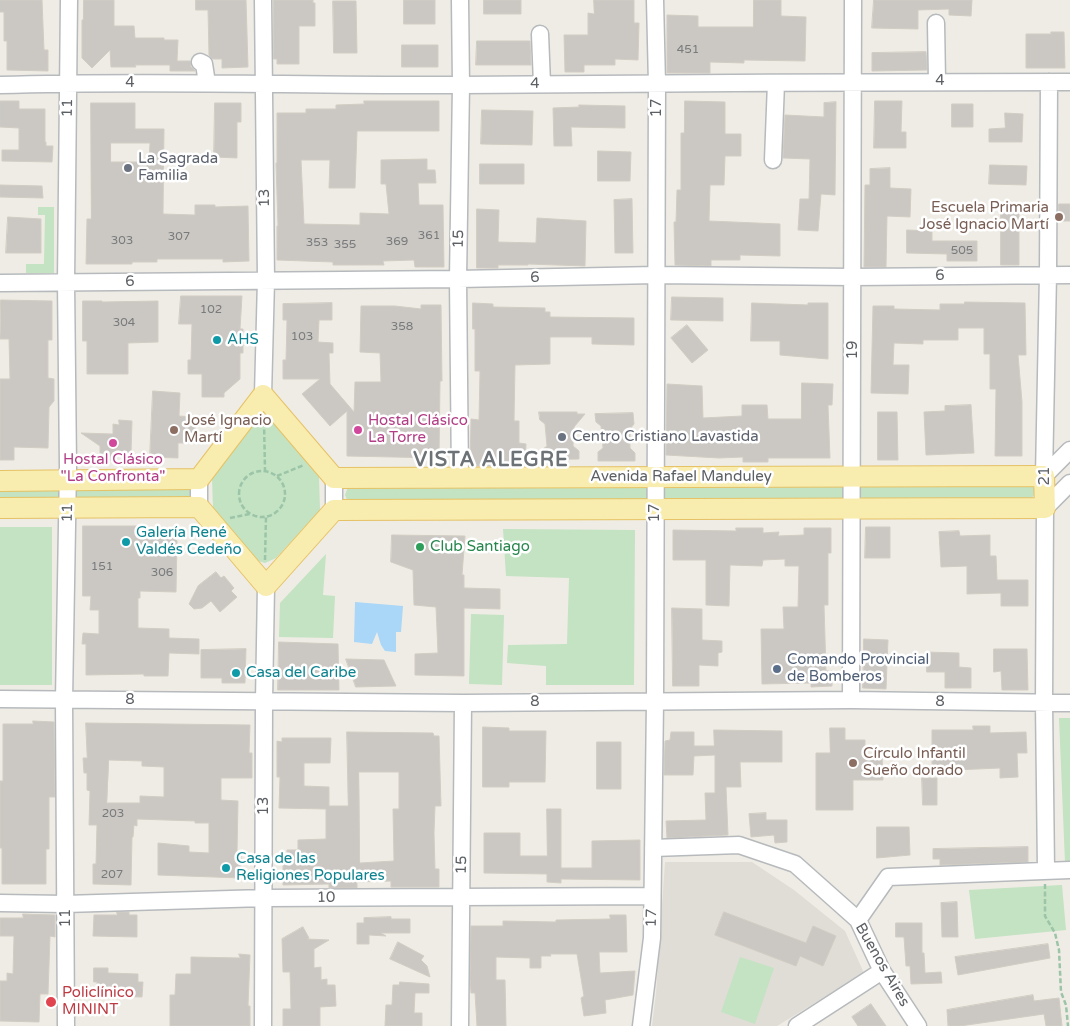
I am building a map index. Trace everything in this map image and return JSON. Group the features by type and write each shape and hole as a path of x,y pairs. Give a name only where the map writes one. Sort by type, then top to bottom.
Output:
{"main road":[{"path":"0,481 199,479 263,395 334,478"},
{"name":"Avenida Rafael Manduley","path":"334,478 1044,476"},
{"name":"21","path":"1044,476 1045,508"},
{"path":"0,508 199,507 266,586 334,510 1045,508"}],"street":[{"name":"11","path":"66,1026 64,700 68,509 66,282 69,0"},
{"name":"13","path":"263,0 266,280 263,395"},
{"name":"15","path":"460,0 461,85 458,279 460,478"},
{"name":"17","path":"640,1026 652,938 655,701 657,84 655,0"},
{"name":"19","path":"851,700 853,0"},
{"path":"936,23 937,81"},
{"path":"540,34 542,84"},
{"path":"200,62 204,64 207,83"},
{"name":"4","path":"0,85 68,83 461,85 937,81 1070,82"},
{"name":"21","path":"1044,476 1049,82"},
{"path":"773,160 776,83"},
{"name":"6","path":"0,283 458,279 656,275 853,277 1070,275"},
{"path":"1044,476 1070,450"},
{"path":"334,478 334,510"},
{"path":"199,479 199,507"},
{"path":"1045,508 1070,483"},
{"name":"21","path":"1045,508 1056,703 1046,870"},
{"name":"13","path":"263,1026 266,586"},
{"name":"8","path":"0,699 463,703 851,700 1056,703"},
{"name":"15","path":"460,1026 463,703"},
{"name":"Buenos Aires","path":"653,848 739,845 796,864 858,920 882,970 918,1026"},
{"path":"858,920 888,878 1070,870"},
{"name":"10","path":"0,903 65,904 264,898 652,896"},
{"path":"797,1026 882,970"}],"path":[{"path":"264,420 265,470"},
{"path":"277,476 318,459"},
{"path":"265,470 277,476 284,487 285,500 278,511 266,516 250,514 239,498 239,491 245,478 251,473 265,470"},
{"path":"266,516 266,586"},
{"path":"1046,870 1045,916 1055,933 1059,950 1061,992 1066,1005 1068,1026"}],"shaded area":[{"path":"665,862 752,862 794,890 845,931 864,973 777,1026 652,1026"}],"green space":[{"path":"38,207 54,207 54,273 26,273 26,264 44,264 45,215 38,215"},
{"path":"264,419 272,420 319,477 320,510 276,558 265,563 255,560 213,508 212,478 255,422"},
{"path":"852,484 1032,484 1037,491 1032,498 578,499 348,502 345,495 348,487 655,488"},
{"path":"0,487 55,487 61,491 60,498 0,501"},
{"path":"189,488 191,493 189,497 75,500 75,490"},
{"path":"0,527 52,527 52,685 0,685"},
{"path":"503,529 635,530 634,685 546,685 546,666 507,663 508,645 567,644 569,578 506,576"},
{"path":"326,554 323,595 335,596 333,638 279,637 280,603"},
{"path":"471,614 504,615 502,685 469,684"},
{"path":"1059,718 1070,718 1070,862 1065,862"},
{"path":"1062,885 1066,930 975,939 969,890"},
{"path":"740,957 774,968 755,1024 721,1012"}],"water":[{"path":"355,602 403,606 401,632 396,632 396,652 385,651 377,632 372,644 354,642"}],"building":[{"path":"0,0 42,0 44,50 48,50 48,71 7,70 7,41 4,41 4,12 0,12"},
{"path":"84,0 114,0 114,26 134,26 135,38 178,40 177,61 190,61 191,67 195,71 170,71 170,65 111,67 110,50 92,68 82,58"},
{"path":"196,0 246,0 248,67 222,68 222,59 213,59 209,55 208,10 196,10"},
{"path":"274,0 313,0 313,3 315,3 315,26 299,26 299,64 277,64 277,59 274,59"},
{"path":"404,0 435,0 435,24 404,24"},
{"path":"484,0 521,0 521,14 484,14"},
{"path":"594,0 634,0 634,23 639,23 638,60 615,59 615,65 584,65 584,72 565,72 564,35 588,35 588,13 594,14"},
{"path":"754,0 781,0 781,16 806,17 805,61 744,60 744,63 710,62 710,73 667,73 667,15 698,16 698,27 753,27"},
{"path":"874,0 972,0 971,16 949,15 949,9 918,10 918,29 872,28"},
{"path":"333,1 356,1 357,53 334,53"},
{"path":"1051,32 1064,32 1065,68 1026,68 1026,34 1051,34"},
{"path":"477,41 530,41 531,65 476,65"},
{"path":"402,45 438,45 438,67 402,67"},
{"path":"926,52 927,70 872,71 872,53"},
{"path":"0,101 19,101 19,109 45,109 45,142 46,146 53,146 52,162 2,161 2,150 19,150 19,128 0,127"},
{"path":"364,101 439,101 439,131 357,131 355,188 329,188 330,160 301,160 304,224 360,225 360,213 389,214 386,184 381,184 381,160 427,159 427,170 435,170 436,183 418,183 419,205 443,205 444,267 415,267 414,260 383,261 384,265 333,265 333,262 277,260 277,113 306,113 306,109 336,109 336,105 364,104"},
{"path":"685,101 725,102 725,134 741,134 741,156 725,156 724,185 710,185 709,221 780,224 780,256 740,255 740,260 711,260 711,266 675,265 674,222 676,222 677,190 681,190 681,133 684,133"},
{"path":"875,101 902,101 901,132 906,132 906,148 874,148"},
{"path":"836,102 835,195 821,194 818,231 798,230 800,199 809,199 810,159 783,158 785,115 824,117 824,103"},
{"path":"91,103 135,103 135,129 164,129 163,214 195,215 195,205 215,205 215,207 248,206 249,261 223,262 223,259 157,259 157,262 132,262 132,264 86,264 87,219 91,219","holes":["111,143 150,143 149,162 111,162"]},
{"path":"215,103 241,103 241,122 237,122 237,158 214,157"},
{"path":"952,104 973,104 973,127 952,127"},
{"path":"579,105 625,106 625,128 571,127 572,146 554,146 553,108 579,107"},
{"path":"482,110 533,111 532,145 481,144"},
{"path":"1005,113 1023,114 1022,142 989,142 989,129 1005,128"},
{"path":"598,151 631,152 630,181 598,181"},
{"path":"480,164 524,164 524,184 480,184"},
{"path":"990,165 1027,166 1026,185 989,184"},
{"path":"890,168 890,188 911,189 910,217 887,216 886,267 864,267 865,185 870,185 870,169"},
{"path":"0,185 42,186 43,198 0,197"},
{"path":"632,199 633,253 615,253 614,200"},
{"path":"1001,204 1019,204 1019,265 1001,265"},
{"path":"1059,204 1070,204 1070,221 1059,221"},
{"path":"477,209 499,210 498,242 536,243 537,218 586,221 585,266 528,264 498,265 498,268 477,268"},
{"path":"8,217 41,219 41,253 6,253"},
{"path":"907,230 932,231 932,241 977,241 977,261 947,261 947,254 907,253"},
{"path":"181,296 242,296 240,329 243,329 243,353 240,353 240,379 224,393 224,397 202,397 202,374 188,374 188,360 191,360 192,324 179,324"},
{"path":"672,297 723,298 723,321 671,320"},
{"path":"1,300 52,301 52,340 48,340 48,378 54,379 54,401 49,407 48,448 14,447 14,460 0,460 0,379 10,379 9,339 0,339"},
{"path":"83,301 158,301 158,342 128,343 128,374 87,374 87,341 83,341"},
{"path":"965,302 1025,303 1026,355 1018,355 1022,402 1022,456 995,456 996,389 990,389 990,354 984,354 984,328 958,328 958,340 923,340 923,344 894,343 893,365 909,365 908,394 871,393 873,306 894,306 894,309 940,310 940,304 964,304"},
{"path":"332,303 332,320 319,320 318,342 333,343 333,353 329,353 330,384 354,412 355,382 381,382 380,353 360,352 361,306 395,306 421,309 421,305 441,305 442,381 440,381 439,458 347,456 347,411 330,426 302,394 320,379 283,379 283,360 286,360 287,320 283,320 283,304"},
{"path":"473,303 493,304 493,307 545,308 545,312 550,312 550,317 634,318 634,345 592,344 592,337 550,337 550,364 515,365 514,421 519,421 519,443 526,444 525,466 470,466 471,419 479,420 480,371 475,371"},
{"path":"752,303 808,305 808,303 828,303 828,359 780,355 780,341 751,341"},
{"path":"687,325 708,350 692,363 671,338"},
{"path":"802,383 833,384 832,405 828,405 830,458 768,458 768,462 743,462 743,457 719,458 666,455 667,384 702,386 703,418 742,416 742,405 767,405 768,419 801,419"},
{"name":"José Ignacio Martí","path":"153,391 180,393 179,416 196,417 195,443 178,443 178,458 150,457"},
{"path":"971,405 974,453 926,455 924,412 945,411 945,406"},
{"path":"539,412 577,412 577,414 585,414 574,427 573,446 579,451 579,459 529,460 547,446 545,424 540,420"},
{"path":"878,412 897,412 898,460 878,460"},
{"path":"633,413 634,424 630,429 630,448 635,453 635,461 598,461 598,452 603,448 601,426 596,422 595,414"},
{"name":"Hostal Clásico \"La Confronta\"","path":"119,420 132,421 131,453 112,452 112,460 100,460 100,446 81,433 113,434 113,424 119,425"},
{"path":"83,526 137,526 137,534 170,534 177,541 176,592 140,591 140,598 138,598 138,628 169,629 169,638 199,639 199,654 169,653 168,676 144,676 144,674 86,675 86,644 82,644 83,633 99,634 99,610 90,610 91,596 83,596"},
{"path":"866,527 890,527 890,558 865,558"},
{"path":"736,528 763,528 763,533 779,532 778,536 804,535 804,528 831,528 831,553 828,553 828,605 824,605 826,671 832,671 832,686 811,687 811,683 762,684 761,629 784,629 783,607 798,607 799,566 785,566 785,559 763,560 762,566 730,565 729,606 706,605 706,560 673,560 673,530 736,531"},
{"path":"959,531 960,536 990,535 990,556 996,556 997,580 1028,580 1028,606 1001,606 1001,593 967,594 967,566 941,567 939,532"},
{"path":"392,535 465,536 462,575 464,575 464,588 500,589 500,609 464,608 464,676 415,675 415,654 438,653 436,607 414,605 413,570 391,562"},
{"path":"216,572 221,578 224,576 234,588 231,591 237,597 220,612 211,601 202,608 194,609 189,604 198,586"},
{"path":"672,608 702,609 702,640 722,641 722,652 718,653 718,666 699,665 699,686 673,686"},
{"path":"864,639 888,640 886,689 863,688"},
{"path":"279,642 338,644 339,690 278,690"},
{"path":"246,649 245,683 222,683 222,678 201,678 201,650"},
{"path":"994,649 1027,649 1028,690 1002,690 1001,671 994,672"},
{"path":"927,652 959,653 959,667 971,668 971,688 945,688 945,672 927,672"},
{"path":"346,659 384,660 396,686 356,687"},
{"path":"33,721 54,722 55,797 49,797 49,849 46,849 46,884 2,884 0,781 3,781 3,724 33,724"},
{"path":"86,723 250,725 249,753 252,753 252,778 221,778 221,800 238,801 237,853 241,853 241,878 158,875 158,843 189,846 189,852 209,853 209,823 137,819 137,826 134,825 132,837 131,885 93,884 93,864 96,864 97,825 89,825 90,791 87,790 87,773 84,773 83,758 87,758","holes":["109,760 142,761 142,766 164,767 164,797 140,796 140,803 107,803"]},
{"path":"973,726 990,726 990,733 1026,732 1027,753 1017,753 1018,777 1000,778 1000,768 932,771 932,730 973,730"},
{"path":"483,727 509,728 509,731 546,731 545,782 509,782 509,787 483,787"},
{"path":"830,728 845,728 845,740 865,740 865,755 882,755 883,780 853,780 853,810 816,810 816,753 830,753"},
{"path":"714,730 782,731 782,762 740,762 741,787 726,787 728,835 667,838 666,821 706,820 705,793 715,793 715,755 694,756 693,775 664,775 665,741 670,740 671,732 694,732 694,746 714,746"},
{"path":"347,732 433,733 434,736 439,736 441,806 435,806 434,833 435,869 439,869 439,887 391,887 391,881 357,882 357,888 329,888 329,884 283,885 283,859 287,859 287,850 298,850 298,840 326,839 326,809 279,808 280,777 277,777 277,741 282,742 282,738 331,738 330,763 304,763 304,786 329,787 329,806 348,806","holes":["359,772 399,772 399,809 393,809 394,861 360,863"]},
{"path":"597,742 621,742 621,789 597,789"},
{"path":"922,778 937,778 937,805 923,805"},
{"path":"547,809 561,809 561,868 592,868 592,841 640,840 640,880 561,879 561,883 547,882 547,874 484,873 484,833 520,833 520,856 547,856"},
{"path":"766,813 766,820 787,820 787,842 775,843 774,835 751,837 749,814"},
{"path":"877,827 909,827 910,855 877,858"},
{"path":"1028,847 1028,862 940,865 940,859 933,859 933,849"},
{"path":"957,902 958,937 942,937 941,903"},
{"path":"117,912 129,912 129,915 137,915 137,937 93,936 94,915 117,915"},
{"path":"724,912 806,943 813,926 836,936 823,966 800,956 796,966 715,935"},
{"path":"23,914 55,915 55,937 50,936 48,994 40,994 39,1022 0,1021 0,981 7,981 7,973 13,974 14,936 0,936 0,918 23,918"},
{"path":"610,915 626,915 627,952 599,952 600,973 635,971 633,995 605,1000 606,1013 584,1016 581,998 584,996 577,954 541,956 541,968 530,968 530,958 496,957 496,980 505,980 506,1026 477,1026 475,993 471,993 470,978 471,926 503,926 503,921 556,922 556,920 610,919"},
{"path":"391,917 391,919 410,919 410,933 381,933 386,936 369,935 369,944 357,944 357,923 364,923 364,918"},
{"path":"896,923 922,923 922,953 924,953 925,973 941,972 942,983 911,984 910,966 906,966 904,937 896,937"},
{"path":"303,927 309,938 307,939 329,940 314,949 314,968 321,967 321,980 327,979 327,985 335,985 336,1006 320,1007 320,1026 283,1026 283,1009 291,1009 290,972 283,972 282,939"},
{"path":"398,942 424,956 421,960 427,966 430,977 390,959"},
{"path":"1048,944 1050,958 958,975 955,957"},
{"path":"239,954 250,955 248,1006 250,1006 250,1026 170,1026 170,995 175,995 176,974 191,974 191,957 240,958"},
{"path":"94,968 108,968 108,973 138,974 138,982 143,982 142,997 100,996 100,990 97,990 97,982 94,982"},
{"path":"400,982 429,984 429,993 415,993 414,1013 422,1013 422,1026 385,1026 386,1005 392,1005 393,985 399,985"},
{"path":"1033,995 1034,1001 1059,998 1062,1026 1046,1026 1044,1014 948,1026 947,1010"},
{"path":"871,1004 886,1026 858,1026 852,1017"}],"place":[{"name":"La Sagrada Familia","path":"128,168"},
{"name":"Escuela Primaria José Ignacio Martí","path":"1059,217"},
{"name":"AHS","path":"217,340"},
{"name":"José Ignacio Martí","path":"174,430"},
{"name":"Hostal Clásico La Torre","path":"358,430"},
{"name":"Centro Cristiano Lavastida","path":"562,437"},
{"name":"Hostal Clásico \"La Confronta\"","path":"113,443"},
{"name":"Galería René Valdés Cedeño","path":"126,542"},
{"name":"Club Santiago","path":"420,547"},
{"name":"Comando Provincial de Bomberos","path":"777,669"},
{"name":"Casa del Caribe","path":"236,673"},
{"name":"Círculo Infantil Sueño dorado","path":"853,763"},
{"name":"Casa de las Religiones Populares","path":"226,868"},
{"name":"Policlínico MININT","path":"51,1002"}],"district":[{"name":"VISTA ALEGRE","path":"491,461"}]}
